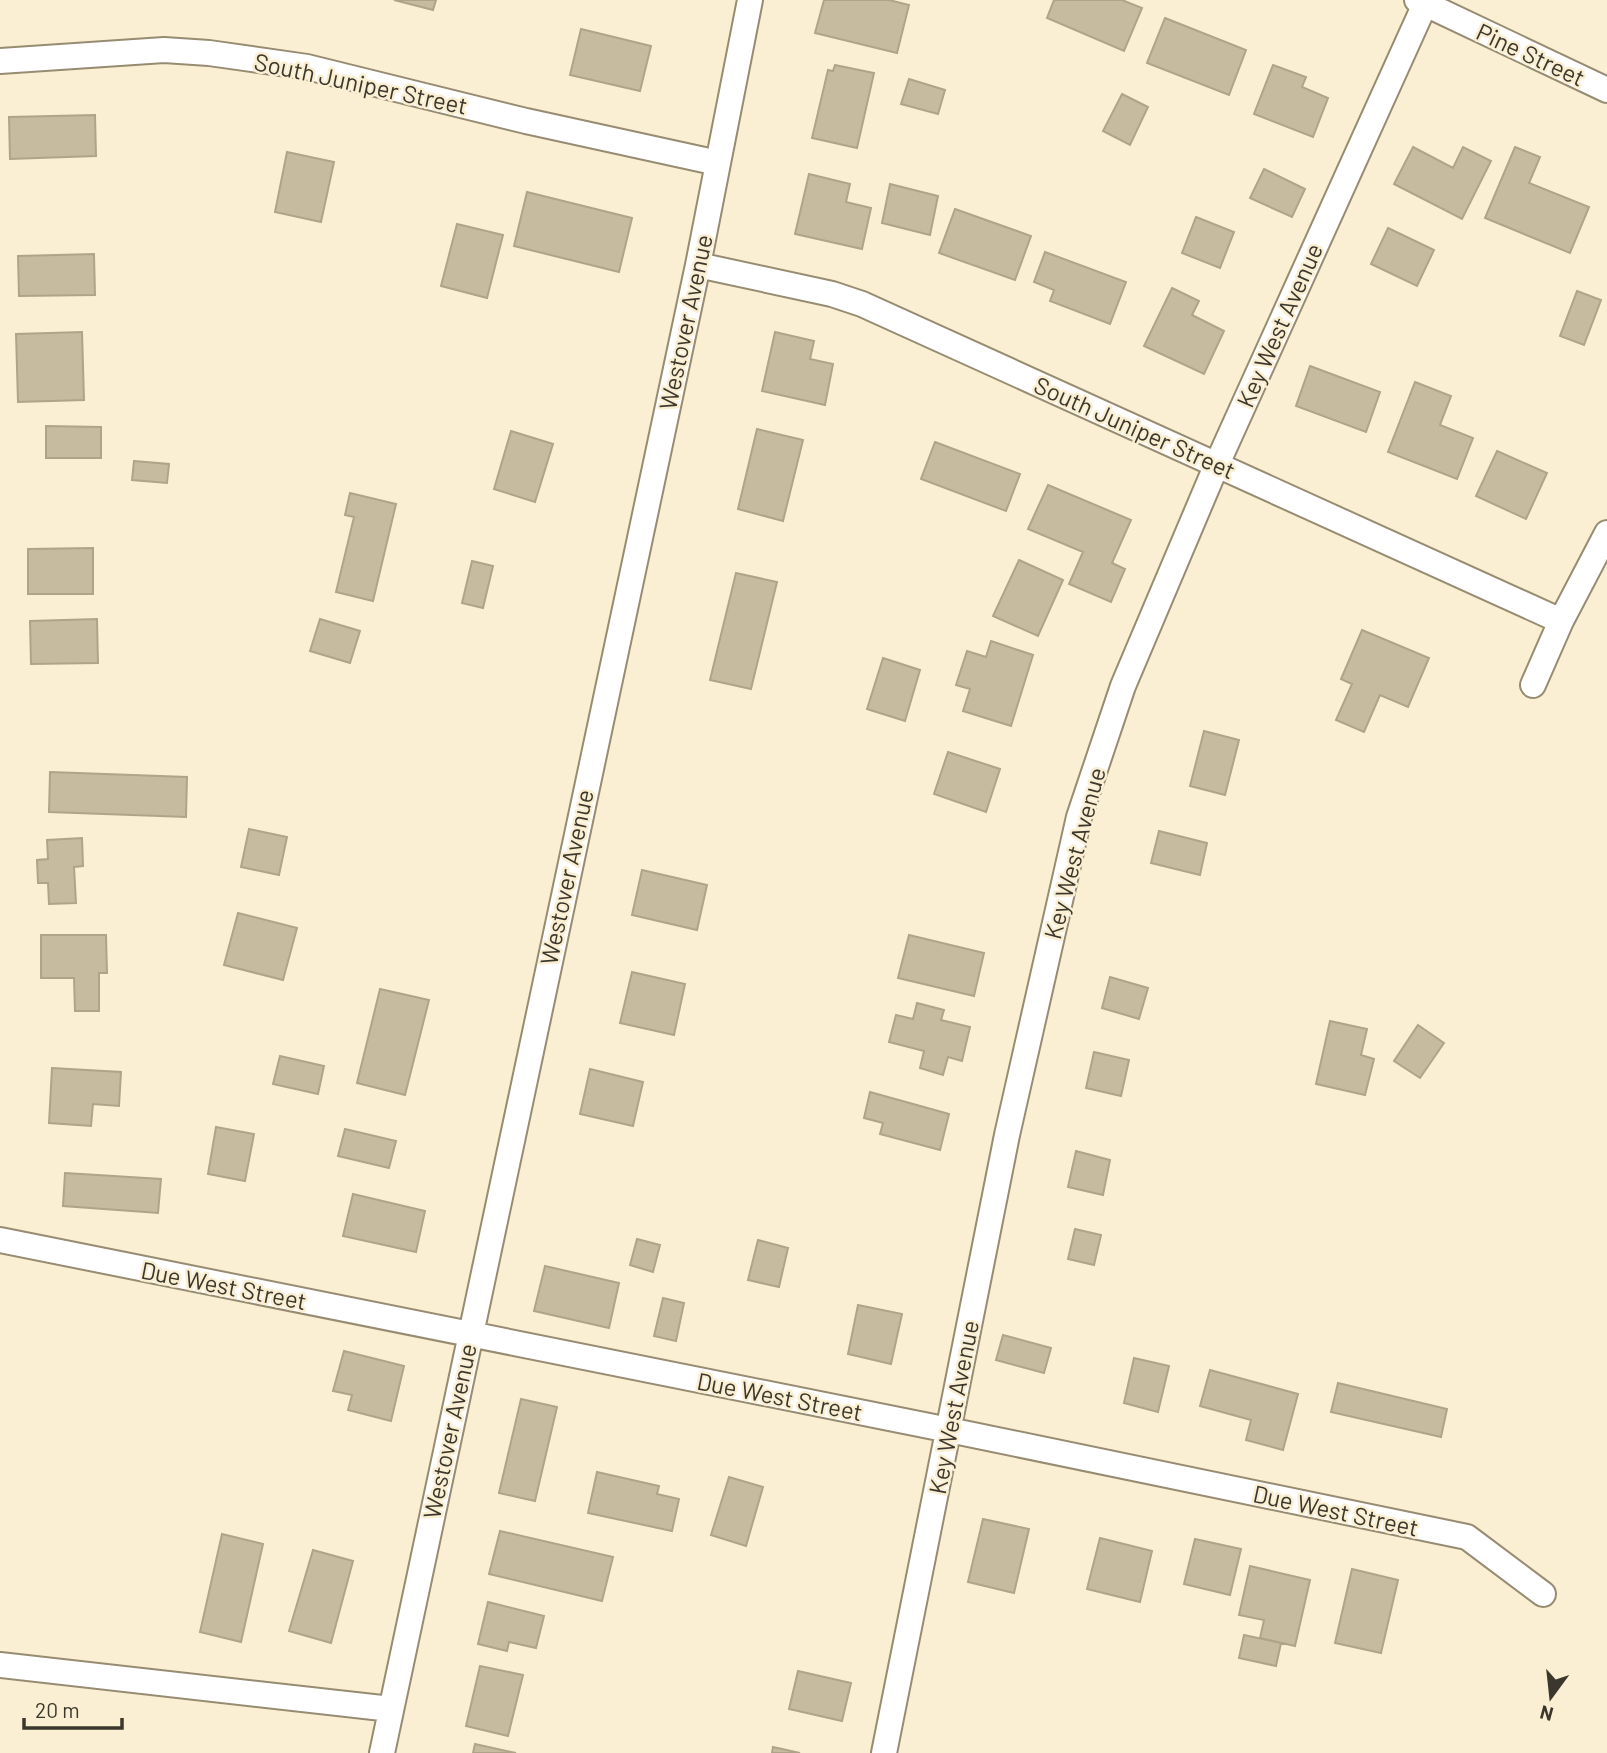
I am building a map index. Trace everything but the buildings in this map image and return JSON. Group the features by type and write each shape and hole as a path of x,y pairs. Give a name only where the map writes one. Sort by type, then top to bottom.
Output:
{"street":[{"name":"Westover Avenue","path":"382,1753 468,1335 698,265 750,0"},
{"name":"Pine Street","path":"1421,2 1607,90"},
{"name":"Key West Avenue","path":"884,1753 1007,1135 1079,817 1123,686 1217,464 1421,2"},
{"name":"South Juniper Street","path":"0,61 163,50 209,52 307,67 526,121 718,163"},
{"name":"South Juniper Street","path":"698,265 832,294 862,304 1561,621"},
{"path":"1533,685 1561,621 1607,533"},
{"name":"Due West Street","path":"0,1240 1467,1537 1543,1594"},
{"path":"0,1665 391,1709"}]}
